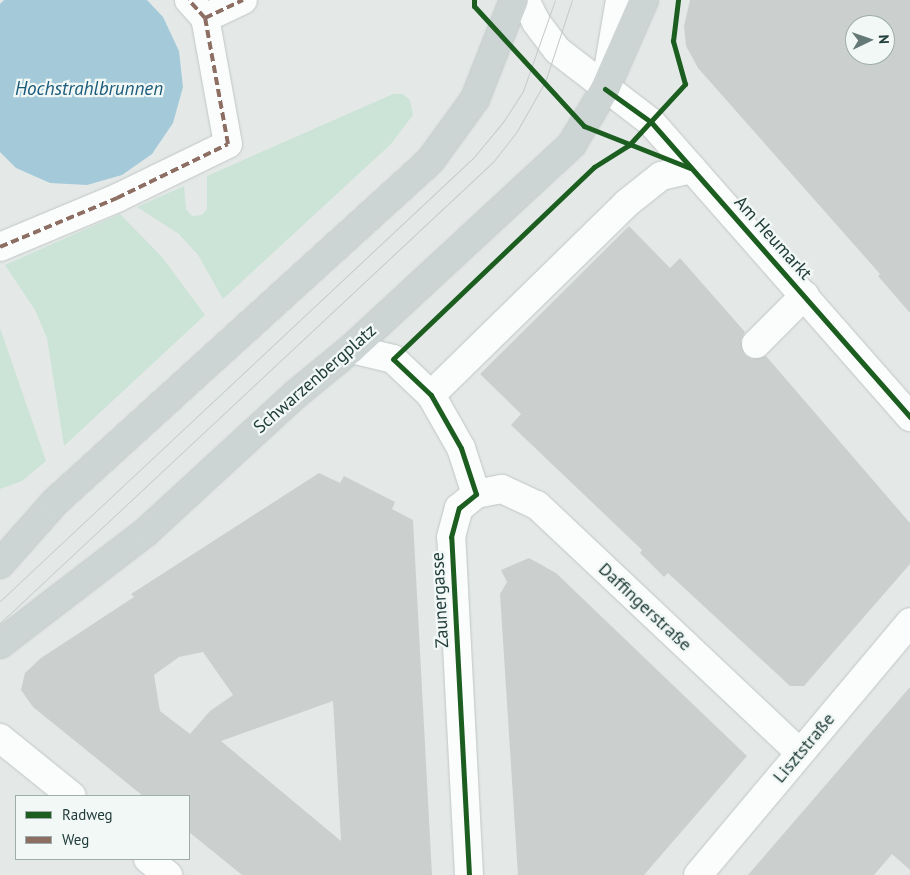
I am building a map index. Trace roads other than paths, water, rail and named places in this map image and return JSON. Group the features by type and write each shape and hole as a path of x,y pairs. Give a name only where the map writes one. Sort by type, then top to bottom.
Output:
{"main road":[{"path":"0,564 55,502 430,161 476,99 514,0"},
{"name":"Schwarzenbergplatz","path":"0,644 147,532 296,394 351,349 572,144 605,89 644,0"}],"street":[{"path":"0,247 117,198 228,144 197,9 243,0"},
{"path":"525,0 536,22 557,50 605,89"},
{"name":"Schwarzenbergplatz","path":"605,89 620,0"},
{"name":"Am Heumarkt","path":"605,89 651,122 805,295 910,417"},
{"path":"431,395 627,202 661,176 692,169"},
{"path":"756,344 805,295"},
{"path":"351,349 394,359 431,395 461,448 476,494"},
{"name":"Daffingerstraße","path":"476,494 502,489 537,505 800,754"},
{"name":"Zaunergasse","path":"469,875 451,537 459,508 476,494"},
{"name":"Lisztstraße","path":"698,875 910,622"},
{"path":"0,738 71,795"},
{"path":"149,860 168,875"}],"water":[{"name":"Hochstrahlbrunnen","path":"4,0 147,0 163,17 179,51 183,87 173,123 152,154 122,175 87,185 50,183 16,168 0,152 0,4"}],"tram line":[{"path":"0,601 474,157 503,122 523,91 555,0"},
{"path":"0,623 493,162 517,131 545,82 572,0"}]}
